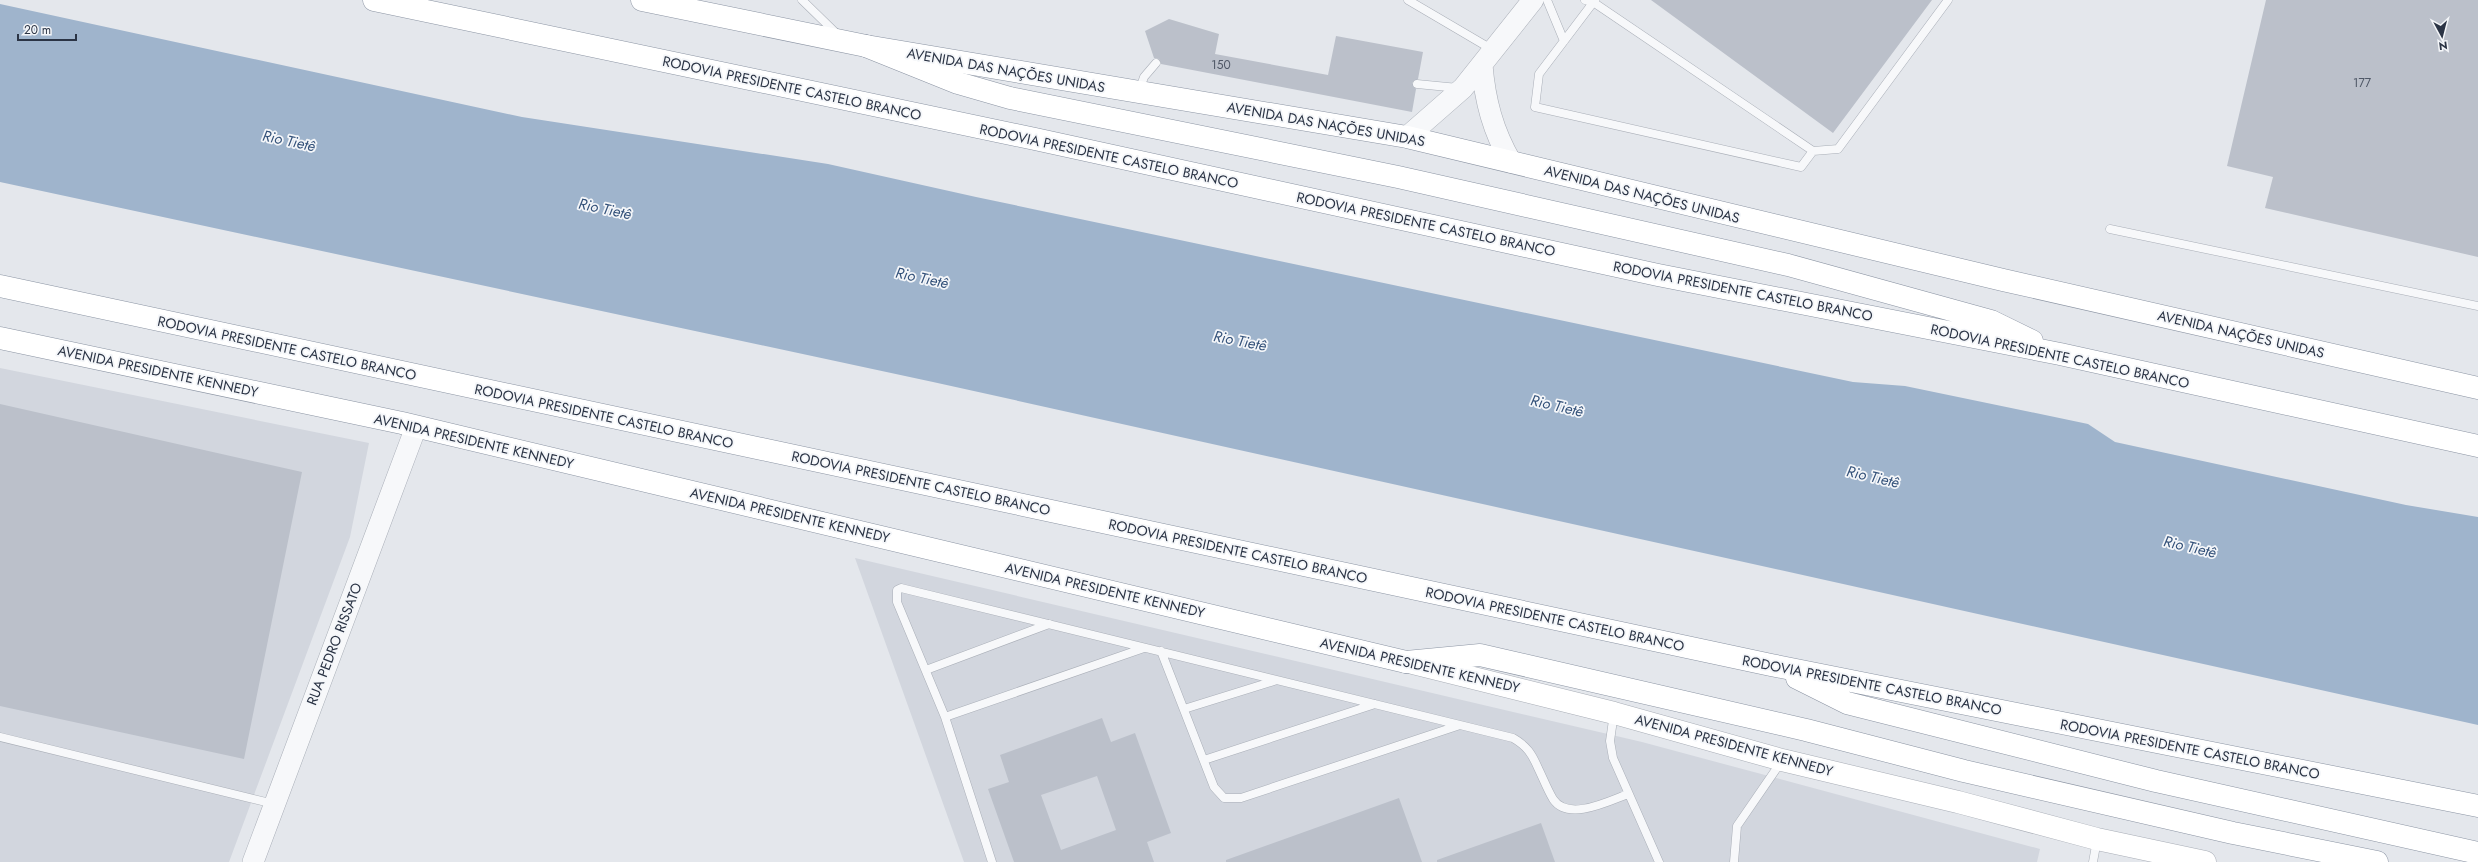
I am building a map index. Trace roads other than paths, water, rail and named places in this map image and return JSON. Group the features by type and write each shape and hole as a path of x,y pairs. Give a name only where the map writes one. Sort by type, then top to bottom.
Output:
{"main road":[{"name":"RODOVIA PRESIDENTE CASTELO BRANCO","path":"374,0 1035,139 1658,275 2060,354 2478,446"},
{"name":"AVENIDA DAS NAÇÕES UNIDAS","path":"642,0 866,46 1407,137 2004,280"},
{"path":"866,46 958,83 1010,98 1398,177 1788,265 1991,321 2060,354"},
{"name":"AVENIDA NAÇÕES UNIDAS","path":"2004,280 2478,388"},
{"name":"RODOVIA PRESIDENTE CASTELO BRANCO","path":"0,286 1771,665 2478,806"},
{"name":"AVENIDA PRESIDENTE KENNEDY","path":"0,338 416,427 1406,662 1614,713 1782,760 1958,802 2097,839 2205,862"},
{"path":"1406,662 1480,655 1798,728 1971,773 2233,833 2377,862"},
{"path":"1771,665 1847,703 2156,781 2478,853"}],"street":[{"path":"1407,137 1463,88 1533,0"},
{"path":"1488,58 1487,102 1493,128 1511,162"},
{"name":"RUA PEDRO RISSATO","path":"253,862 416,427"}],"lane":[{"path":"802,0 844,42"},
{"path":"1408,0 1488,58"},
{"path":"1547,0 1564,41"},
{"path":"1813,151 1801,167 1535,107 1539,74 1564,41 1591,1 1813,151 1838,149 1948,0"},
{"path":"1138,92 1144,77 1156,63"},
{"path":"1417,84 1463,88"},
{"path":"2110,229 2478,306"},
{"path":"992,862 945,717 897,602 897,590 901,588 1513,738 1523,744 1530,751 1554,800 1566,808 1576,809 1596,805 1628,794"},
{"path":"926,670 1050,624"},
{"path":"945,717 1145,648"},
{"path":"1161,651 1214,787 1224,798 1241,798 1461,725"},
{"path":"1184,709 1274,680"},
{"path":"1204,760 1376,704"},
{"path":"1614,713 1610,748 1628,794 1659,862"},
{"path":"0,737 274,804"},
{"path":"1734,862 1737,826 1782,760"},
{"path":"2094,862 2097,839"}],"water":[{"name":"Rio Tietê","path":"0,4 522,117 828,164 976,197 1853,382 1905,386 2088,424 2115,442 2406,505 2478,517 2478,725 933,382 0,182"}]}
